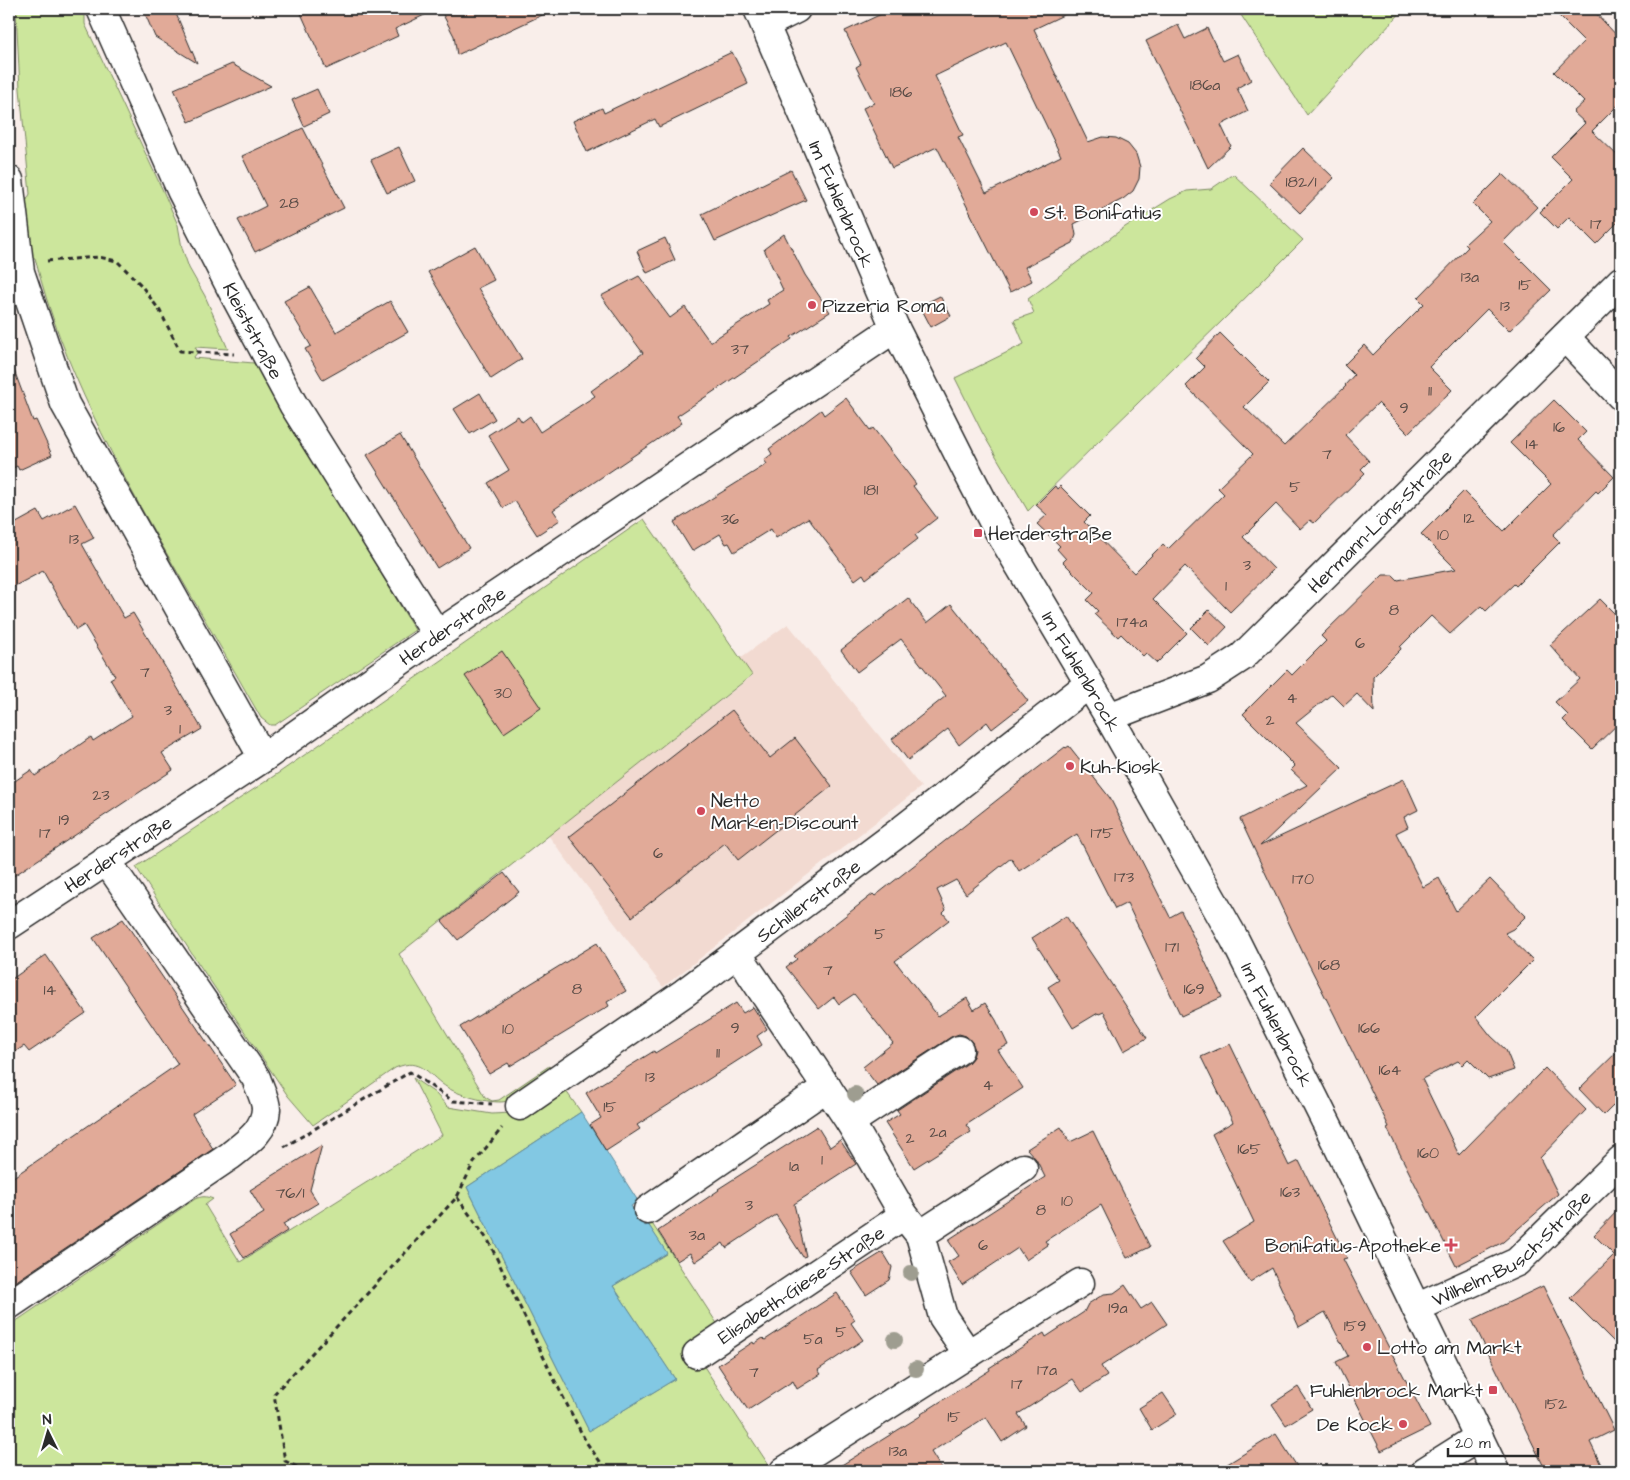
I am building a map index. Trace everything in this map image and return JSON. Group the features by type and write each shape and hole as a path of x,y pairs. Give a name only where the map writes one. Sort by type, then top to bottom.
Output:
{"street":[{"name":"Kleiststraße","path":"101,9 182,192 267,356 293,404 438,635"},
{"name":"Im Fuhlenbrock","path":"796,9 762,16 895,328 993,521 1109,718 1235,940 1337,1144 1495,1471"},
{"path":"9,180 20,272 65,404 263,758"},
{"name":"Hermann-Löns-Straße","path":"1109,718 1208,679 1242,657 1621,281"},
{"name":"Herderstraße","path":"9,925 263,758 438,635 895,328"},
{"path":"1565,337 1621,396"},
{"name":"Schillerstraße","path":"520,1106 684,994 898,833 1089,684"},
{"path":"9,1305 230,1156 254,1136 262,1123 266,1107 256,1078 106,860"},
{"name":"Elisabeth-Giese-Straße","path":"737,953 850,1122 912,1225 943,1316 968,1354"},
{"path":"850,1122 959,1050"},
{"path":"648,1210 827,1087"},
{"name":"Wilhelm-Busch-Straße","path":"1416,1308 1517,1262 1621,1160"},
{"name":"Elisabeth-Giese-Straße","path":"697,1354 912,1225 1023,1168"},
{"path":"784,1471 1080,1282"},
{"path":"1425,1471 1479,1437"}],"path":[{"path":"19,264 99,257 116,261 141,285 160,311 180,351 267,356"},
{"path":"283,1147 410,1072 453,1101 520,1106"},
{"path":"305,1471 285,1461 274,1394 457,1196 473,1164 520,1106"},
{"path":"457,1196 489,1242 586,1442 607,1471"}],"shaded area":[{"path":"788,624 921,787 663,987 548,835 752,676 740,658"}],"green space":[{"path":"16,9 85,9 85,24 164,193 178,225 182,248 189,268 205,296 228,349 195,347 198,352 193,358 254,363 415,630 275,725 270,725 261,718 130,488 75,376 46,298 35,258 29,258 20,213 30,194 20,89"},
{"path":"1237,9 1404,9 1307,115"},
{"path":"1234,175 1303,240 1028,511 982,432 955,378 1024,344 1014,320 1034,313 1028,299 1125,227 1170,199 1187,191 1211,189"},
{"path":"644,519 752,675 399,954 485,1097 492,1101 499,1100 549,1066 558,1078 514,1099 495,1102 461,1094 448,1088 419,1066 412,1064 404,1065 395,1068 313,1125 288,1096 136,867 280,772"},
{"path":"413,1078 435,1093 448,1107 492,1114 511,1113 563,1087 581,1112 467,1187 589,1431 675,1379 613,1286 666,1254 648,1224 651,1222 718,1325 682,1349 694,1370 703,1365 770,1467 763,1471 9,1471 9,1326 200,1197 213,1199 205,1205 240,1262 442,1135"}],"water":[{"path":"581,1112 638,1201 631,1206 645,1226 648,1224 667,1253 613,1286 675,1379 589,1431 467,1187"}],"building":[{"path":"143,9 174,9 197,63 155,37"},
{"path":"299,9 437,9 395,29 398,36 326,69"},
{"path":"440,9 555,9 457,55 454,36"},
{"path":"892,9 1076,9 1034,29 1088,142 1103,137 1116,138 1128,144 1136,154 1140,167 1139,179 1133,191 1123,199 1074,224 1076,235 1073,243 1025,267 1032,281 1010,292 937,147 892,168 863,108 874,103 856,67 861,64 845,31","holes":["1006,42 1061,156 986,193 958,137 963,135 935,76"]},
{"path":"1552,9 1592,9 1621,40 1621,102 1592,131 1621,159 1621,219 1596,244 1569,217 1557,229 1540,212 1573,179 1551,157 1585,123 1573,112 1584,102 1554,72 1584,41"},
{"path":"1178,25 1185,39 1207,28 1223,61 1238,54 1251,80 1237,88 1248,111 1221,125 1231,146 1208,168 1146,41"},
{"path":"732,52 748,84 659,127 655,119 587,152 573,121 602,108 604,113"},
{"path":"232,64 271,86 189,122 174,89"},
{"path":"317,89 329,114 304,126 292,100"},
{"path":"303,128 344,208 255,252 238,220 266,206 242,156"},
{"path":"399,147 415,181 387,193 371,160"},
{"path":"1303,148 1334,178 1300,213 1269,183"},
{"path":"791,170 806,200 715,241 702,214"},
{"path":"1503,174 1537,207 1503,242 1551,290 1509,331 1487,309 1429,367 1452,390 1408,433 1378,403 1345,435 1369,461 1361,469 1365,473 1314,523 1310,520 1300,529 1276,504 1243,537 1274,569 1230,612 1185,566 1153,599 1187,633 1157,663 1146,653 1143,656 1121,634 1118,637 1094,614 1098,611 1087,600 1094,593 1063,562 1066,559 1057,549 1060,546 1037,524 1047,515 1036,505 1055,486 1057,489 1060,486 1090,516 1084,522 1134,573 1163,544 1168,549 1224,494 1218,488 1253,454 1186,386 1205,367 1196,358 1220,333 1269,382 1244,407 1284,446 1346,386 1354,375 1344,365 1364,345 1373,355 1424,304 1418,298 1468,247 1465,244 1490,221 1473,204"},
{"path":"784,234 805,275 830,312 677,416 682,423 553,510 560,520 537,535 515,501 503,508 488,483 509,470 488,435 518,416 522,422 530,416 540,432 595,396 591,391 643,353 601,296 639,276 670,318 685,307 710,342 769,304 767,300 783,290 764,249"},
{"path":"665,238 675,260 647,273 637,251"},
{"path":"475,246 494,280 478,288 522,359 491,379 428,272"},
{"path":"310,287 336,332 390,301 408,332 323,380 305,349 311,346 284,301"},
{"path":"940,296 951,316 931,327 920,306"},
{"path":"9,362 11,362 33,421 36,420 52,455 19,470 17,466 9,470"},
{"path":"480,393 495,419 470,434 454,409"},
{"path":"846,398 870,430 873,428 916,484 913,486 937,518 915,535 918,539 866,579 863,574 855,580 808,518 776,538 771,529 734,552 729,543 726,544 720,534 692,551 674,522 767,464 764,460 772,454 769,449 821,410 824,415"},
{"path":"1554,400 1586,432 1578,440 1614,477 1598,493 1596,491 1553,535 1560,542 1516,586 1514,584 1486,611 1481,606 1450,634 1431,616 1373,677 1374,712 1357,694 1344,706 1332,694 1296,723 1342,768 1260,846 1404,779 1418,810 1404,817 1408,827 1396,833 1423,887 1439,878 1456,911 1490,879 1526,916 1513,929 1505,933 1533,960 1476,1017 1491,1036 1506,1050 1514,1070 1488,1079 1468,1059 1462,1065 1458,1061 1422,1079 1459,1155 1545,1068 1586,1110 1540,1158 1558,1194 1503,1242 1456,1266 1387,1128 1389,1127 1303,953 1240,819 1307,785 1291,770 1295,766 1243,714 1287,670 1292,675 1326,641 1321,636 1383,575 1393,575 1398,580 1456,569 1421,534 1464,491 1504,531 1551,484 1510,443"},
{"path":"400,435 469,548 437,568 367,455"},
{"path":"75,504 94,538 82,544 124,618 133,613 202,729 162,753 173,770 9,879 9,785 31,770 35,776 91,737 93,741 132,716 110,679 115,676 84,625 76,630 43,571 9,589 9,527 38,511 44,521"},
{"path":"908,598 927,623 951,604 1028,701 992,729 987,722 959,745 948,729 908,760 892,739 946,696 901,639 857,672 841,650"},
{"path":"1600,599 1621,620 1621,721 1592,749 1563,720 1568,715 1555,702 1580,679 1550,645"},
{"path":"1209,610 1227,627 1209,646 1191,628"},
{"path":"502,651 541,708 504,733 465,676"},
{"name":"Netto Marken-Discount","path":"732,710 770,758 795,738 832,786 738,860 725,843 632,917 569,837"},
{"path":"1069,746 1110,798 1170,917 1181,911 1222,997 1181,1016 1127,903 1115,909 1077,834 1019,871 1011,858 966,894 956,880 937,890 946,910 943,913 949,920 895,961 938,1016 967,998 974,1010 985,1003 1008,1045 998,1050 1023,1088 966,1125 971,1132 914,1168 885,1123 900,1114 897,1110 968,1063 973,1057 975,1050 972,1042 966,1036 959,1034 951,1037 877,1085 863,1067 893,1043 854,994 839,1004 834,997 819,1009 786,967 797,959 794,956 873,894 875,896 1065,747"},
{"path":"504,873 519,892 458,940 442,921"},
{"path":"1066,916 1147,1038 1124,1051 1104,1012 1098,1013 1073,1028 1048,987 1059,980 1032,938"},
{"path":"123,919 236,1085 192,1114 213,1149 9,1286 9,1180 178,1064 93,938"},
{"path":"597,943 626,991 607,1002 609,1006 510,1066 508,1063 489,1074 460,1027"},
{"path":"46,955 86,1013 29,1052 24,1046 9,1056 9,981"},
{"path":"736,1003 743,1013 753,1007 767,1029 757,1036 762,1045 637,1125 640,1129 606,1151 590,1125 601,1118 586,1093"},
{"path":"1230,1044 1289,1166 1299,1161 1347,1258 1343,1259 1430,1427 1381,1451 1336,1362 1348,1356 1325,1312 1299,1327 1272,1268 1250,1282 1223,1241 1254,1222 1212,1134 1233,1122 1201,1057"},
{"path":"1621,1048 1621,1098 1604,1115 1579,1089"},
{"path":"817,1126 830,1147 840,1140 856,1164 794,1204 806,1256 803,1257 776,1215 726,1248 723,1243 695,1262 690,1253 677,1261 658,1231 718,1189"},
{"path":"1061,1127 1070,1142 1093,1131 1150,1247 1127,1258 1101,1205 1045,1241 1048,1245 1026,1260 1018,1248 962,1285 948,1262 959,1256 948,1240 1045,1177 1036,1159 1027,1149"},
{"path":"322,1145 310,1190 318,1203 283,1224 287,1231 244,1258 230,1234 264,1213 250,1190"},
{"path":"1621,1207 1621,1349 1570,1298 1614,1255 1594,1235"},
{"path":"883,1252 892,1267 889,1280 866,1295 851,1272"},
{"path":"1125,1285 1141,1309 1152,1302 1167,1324 1101,1366 1107,1376 1082,1392 1073,1379 1018,1414 1026,1426 1002,1442 986,1417 931,1452 943,1471 832,1471 922,1415 990,1370 989,1368 1044,1333 1046,1337 1084,1312 1088,1304 1104,1294 1114,1293"},
{"path":"1543,1286 1614,1430 1590,1442 1604,1471 1546,1471 1472,1320"},
{"path":"837,1293 855,1320 851,1323 863,1340 818,1370 821,1374 797,1389 793,1381 748,1410 718,1365 753,1342 754,1344 763,1338 765,1340"},
{"path":"1298,1387 1312,1409 1286,1425 1272,1404"},
{"path":"1163,1393 1177,1414 1152,1430 1139,1408"},
{"path":"1276,1434 1300,1471 1216,1471"}],"place":[{"name":"St. Bonifatius","path":"1034,212"},
{"name":"Pizzeria Roma","path":"812,305"},
{"name":"Herderstraße","path":"978,533"},
{"name":"Kuh-Kiosk","path":"1070,766"},
{"name":"Netto Marken-Discount","path":"701,811"},
{"name":"Bonifatius-Apotheke","path":"1451,1245"},
{"name":"Lotto am Markt","path":"1367,1347"},
{"name":"Fuhlenbrock Markt","path":"1493,1390"},
{"name":"De Kock","path":"1403,1424"}]}
